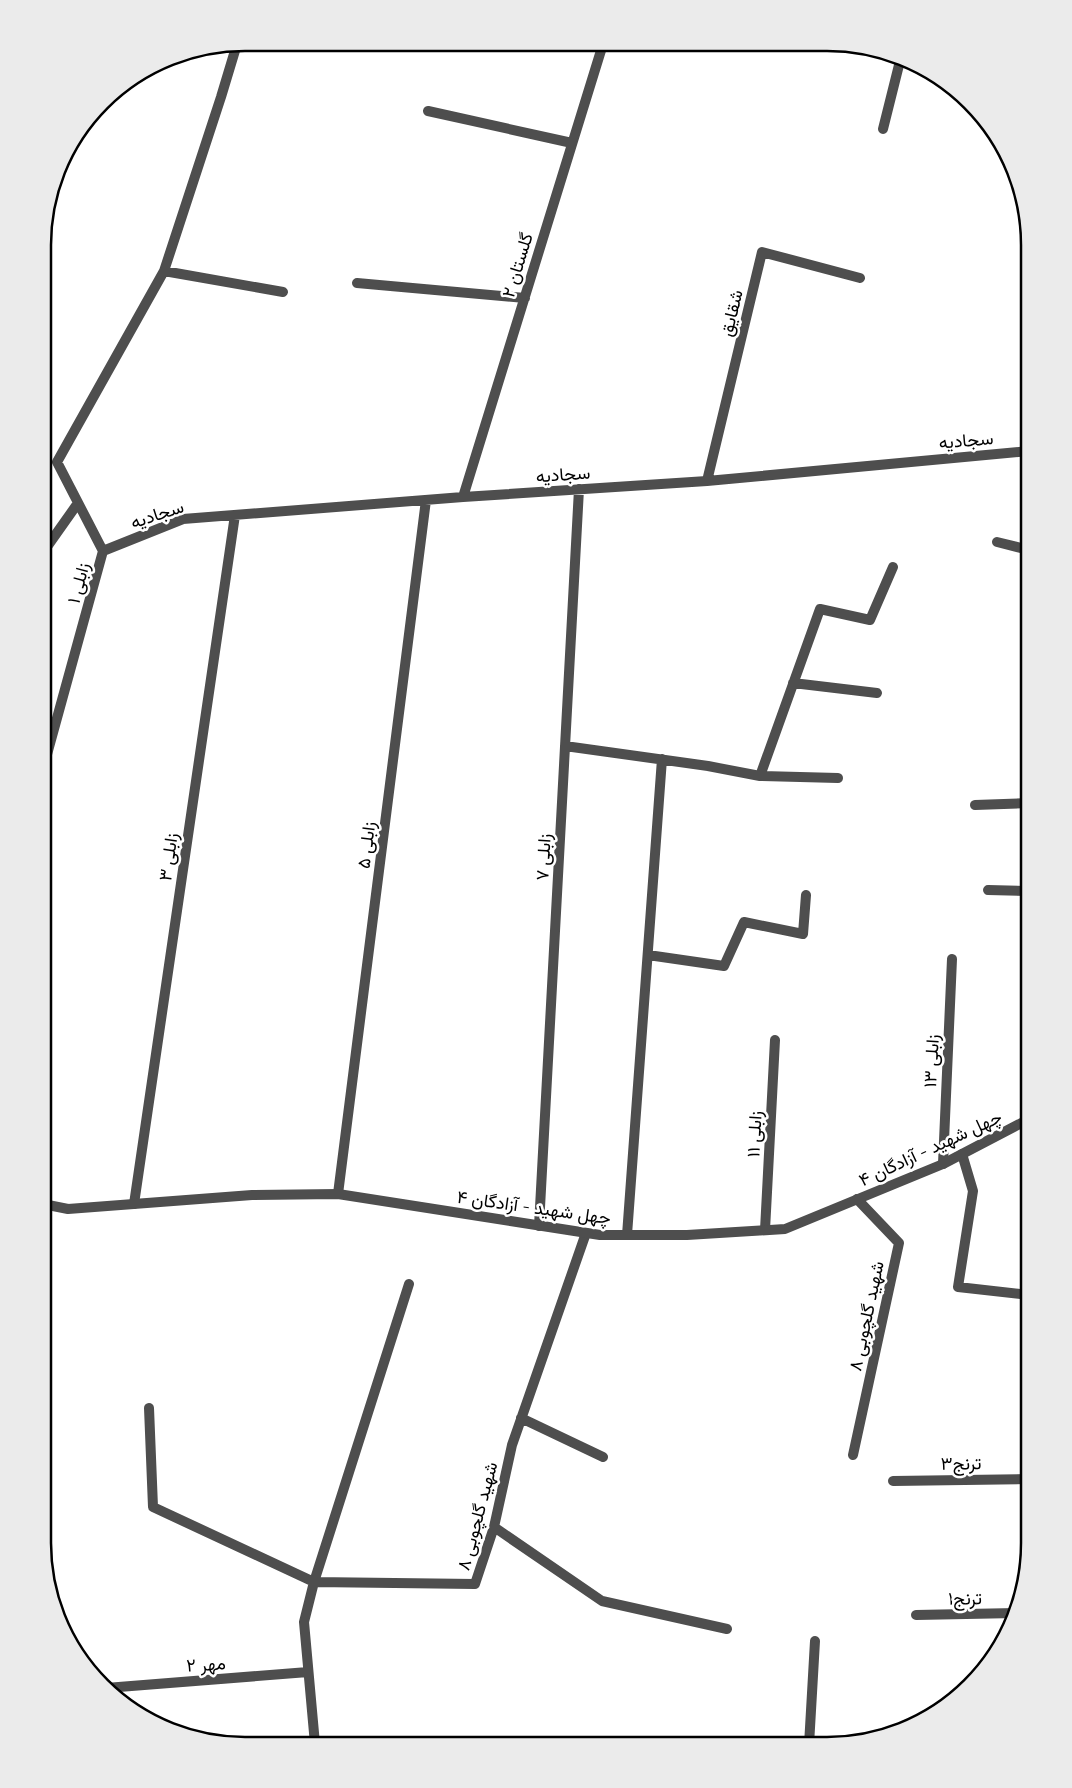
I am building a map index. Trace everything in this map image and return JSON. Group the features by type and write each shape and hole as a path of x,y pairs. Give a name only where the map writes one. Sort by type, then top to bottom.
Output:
{"street":[{"name":"گلستان ۲","path":"463,497 601,51"},
{"path":"103,551 57,462 164,271 221,97 234,52"},
{"path":"883,129 899,65"},
{"path":"428,111 572,143"},
{"name":"شقایق","path":"707,482 762,252 860,278"},
{"path":"164,271 283,292"},
{"path":"357,283 525,298"},
{"name":"سجادیه","path":"103,551 183,520 463,497 707,482 1021,452"},
{"name":"زابلی ۷","path":"539,1226 580,490"},
{"name":"زابلی ۵","path":"338,1194 426,500"},
{"path":"51,541 78,503"},
{"name":"زابلی ۳","path":"134,1204 234,516"},
{"path":"997,542 1021,548"},
{"name":"زابلی ۱","path":"51,743 103,551"},
{"path":"760,776 820,609 870,620 893,567"},
{"path":"793,683 877,693"},
{"path":"565,746 708,766 760,776 838,778"},
{"path":"628,1235 662,759"},
{"path":"975,805 1021,803"},
{"path":"988,890 1021,892"},
{"path":"648,955 724,966 744,922 803,934 806,895"},
{"name":"زابلی ۱۳","path":"943,1164 952,959"},
{"name":"زابلی ۱۱","path":"765,1230 775,1040"},
{"name":"چهل شهید - آزادگان ۴","path":"51,1206 68,1209 252,1195 338,1194 600,1235 687,1235 785,1229 943,1164 1021,1123"},
{"path":"962,1154 973,1191 958,1287 1021,1294"},
{"name":"شهید گلچوبی ۸","path":"853,1455 899,1243 857,1199"},
{"name":"شهید گلچوبی ۸","path":"314,1582 475,1584 494,1528 512,1445 586,1233"},
{"path":"314,1737 304,1622 314,1582 409,1284"},
{"path":"149,1408 153,1506 314,1582"},
{"path":"521,1418 603,1456"},
{"name":"ترنج۳","path":"893,1480 1021,1479"},
{"path":"494,1528 602,1601 727,1629"},
{"name":"ترنج۱","path":"916,1615 1007,1613"},
{"path":"809,1737 815,1641"},
{"name":"مهر ۲","path":"115,1687 308,1672"}]}
